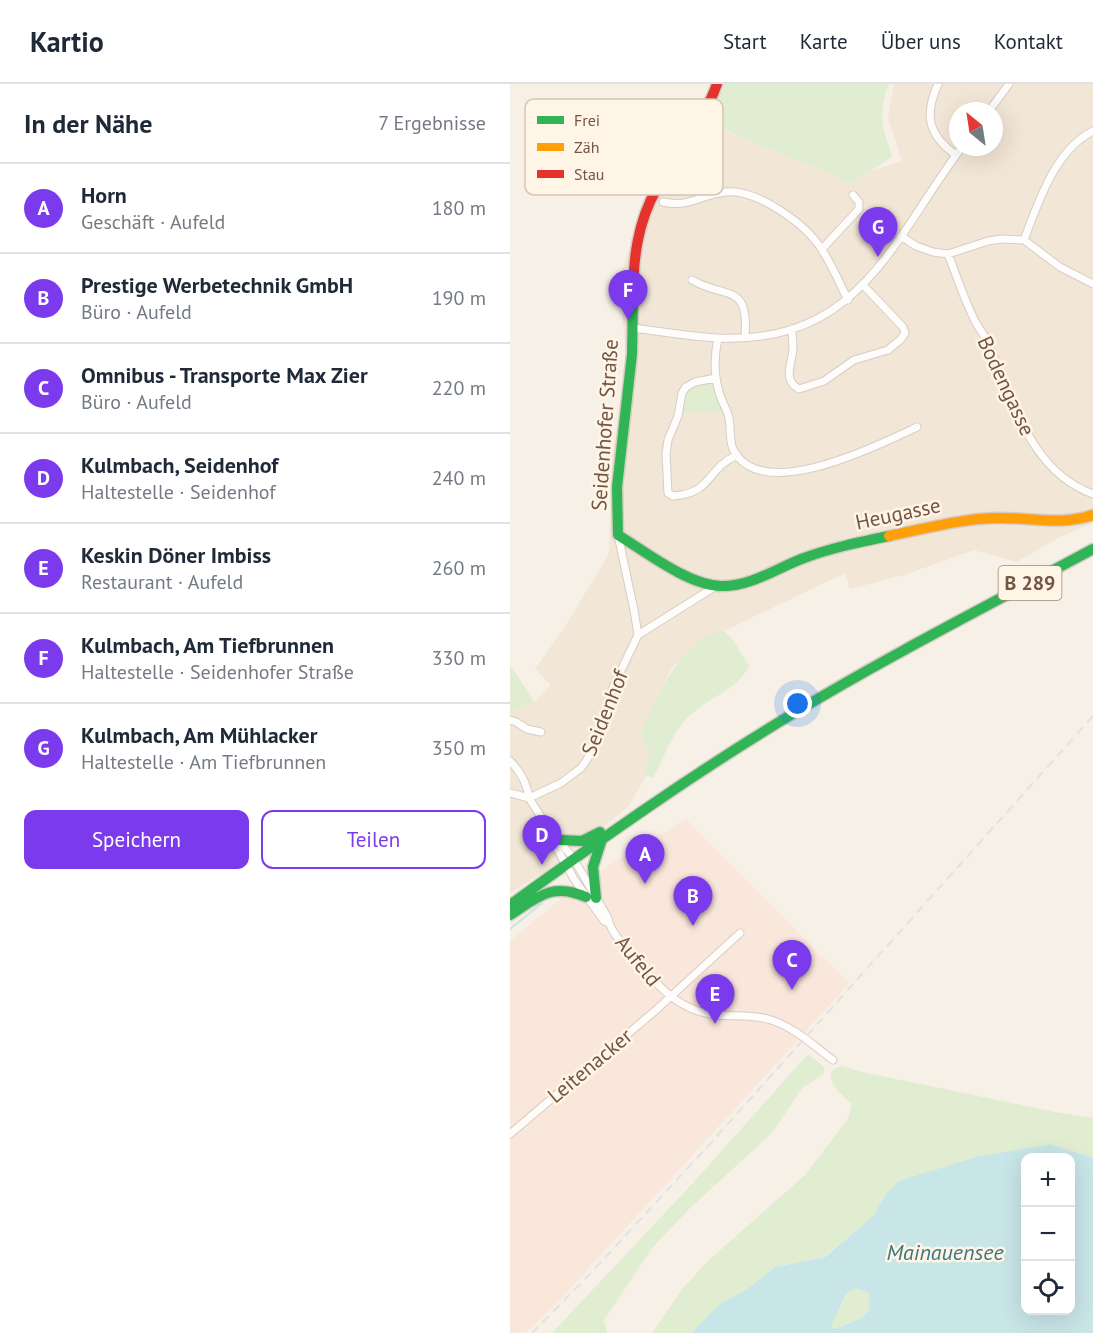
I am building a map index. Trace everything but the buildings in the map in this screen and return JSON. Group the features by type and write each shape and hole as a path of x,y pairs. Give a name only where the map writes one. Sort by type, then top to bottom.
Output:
{"street":[{"name":"Seidenhofer Straße","path":"710,99 717,84"},
{"path":"938,84 930,104 930,123 938,140 949,149"},
{"path":"996,102 1009,84"},
{"path":"1024,240 1041,195 1068,150 1075,141 1093,131"},
{"path":"632,328 718,338 745,337 772,334 825,315 848,300 881,266 955,156"},
{"path":"723,193 734,191 768,204 787,215 822,249 848,300"},
{"name":"Seidenhofer Straße","path":"654,195 639,228 633,261 632,350 623,438 617,471 618,534 697,580 716,586"},
{"path":"663,202 675,205 686,204 710,195"},
{"path":"822,249 859,209 859,202 853,195"},
{"path":"901,237 916,246 948,254 988,241 1024,240 1060,267 1093,284"},
{"name":"Bodengasse","path":"948,254 975,322 987,341 1007,391 1033,444 1066,481 1093,494"},
{"path":"692,280 704,287 733,294 740,300 744,308 745,337"},
{"path":"792,328 793,350 789,362 789,376 792,384 800,390 824,381 854,360 888,350 904,333 903,327 864,286"},
{"path":"718,338 715,360 716,378 719,394 729,415 732,448 743,462 758,471 769,473 796,471 837,461 917,427"},
{"path":"716,378 695,382 686,387 682,393 678,416 668,440 666,454 668,493 673,496 693,493 708,482 720,464 737,455"},
{"name":"Heugasse","path":"716,586 746,582 801,559 847,545 960,521 1008,518 1072,520 1084,519 1093,515"},
{"path":"618,534 638,635 716,586"},
{"name":"B 289","path":"510,906 569,861 768,729 946,627 1093,549"},
{"name":"Seidenhof","path":"529,798 561,783 581,768 588,758 614,685 638,635"},
{"path":"510,720 527,729 541,732"},
{"path":"510,761 523,776 528,787 529,798 546,825 559,840 569,861"},
{"path":"510,793 529,798"},
{"path":"546,825 547,831 569,861"},
{"path":"559,840 582,842 601,831 615,830"},
{"path":"510,915 554,889 570,890 591,897 594,867 602,839"},
{"name":"Aufeld","path":"569,861 591,897 608,918 609,923 657,986 670,997 693,1010 715,1016 756,1017 782,1024 833,1060"},
{"name":"Aufeld","path":"670,997 740,933"},
{"name":"Leitenacker","path":"510,1134 670,997"}],"shaded area":[{"path":"894,84 1093,84 1093,523 1062,536 1016,562 974,550 907,574 850,589 845,573 724,631 673,666 641,732 660,753 628,807 549,869 510,893 510,710 534,702 551,685 535,669 564,628 609,554 612,457 628,371 623,324 623,269 646,195 723,195 723,130 833,174 848,185 871,171 902,161 888,118"},
{"path":"686,819 849,984 555,1305 526,1333 510,1333 510,941 562,898 603,869"}],"green space":[{"path":"723,84 889,84 884,97 882,117 892,157 848,185 833,174 723,129 723,99 716,99"},
{"path":"709,382 725,411 680,413 687,391"},
{"path":"724,631 733,640 749,666 737,682 689,716 674,736 653,778 646,776 645,768 650,755 641,732 663,687 684,656 696,644 709,635"},
{"path":"510,664 534,702 511,710 510,710"},
{"path":"808,1054 824,1067 824,1074 802,1088 772,1133 690,1208 652,1248 604,1320 607,1333 552,1333 692,1184"},
{"path":"842,1066 1055,1112 1093,1118 1093,1158 1051,1144 886,1194 873,1216 824,1257 775,1267 750,1287 717,1306 692,1333 652,1333 683,1288 709,1260 805,1175 848,1119 852,1103 833,1083 831,1073"},
{"path":"856,1288 869,1293 869,1310 860,1319 835,1329 831,1326 846,1294"}],"water":[{"name":"Mainauensee","path":"1051,1144 1093,1158 1093,1333 692,1333 717,1306 750,1287 775,1267 825,1257 873,1216 886,1194 899,1181 976,1157","holes":["856,1288 869,1293 869,1310 860,1319 835,1329 831,1326 846,1294"]}],"waterway":[{"path":"510,929 542,903"}],"railway":[{"path":"532,1333 709,1145 1093,716"}],"traffic: fast":[{"path":"633,300 632,354 617,487 618,535 681,574 708,584 721,586 753,580 825,551 889,536"},
{"path":"510,905 648,808 789,716 902,651 1093,549"},
{"path":"559,840 582,841 600,832"},
{"path":"596,898 593,867 602,839"},
{"path":"510,915 537,897 554,891 564,891 586,897"}],"traffic: slow":[{"path":"889,536 968,520 1007,518 1057,521 1093,515"}],"traffic: jam":[{"path":"710,99 717,84"},
{"path":"633,300 635,256 641,228 653,195"}],"place":[{"name":"Kulmbach, Am Mühlacker","path":"878,257"},
{"name":"Kulmbach, Am Tiefbrunnen","path":"628,320"},
{"name":"Kulmbach, Seidenhof","path":"542,865"},
{"name":"Horn","path":"645,884"},
{"name":"Prestige Werbetechnik GmbH","path":"693,926"},
{"name":"Omnibus - Transporte Max Zier","path":"792,990"},
{"name":"Keskin Döner Imbiss","path":"715,1024"}]}
